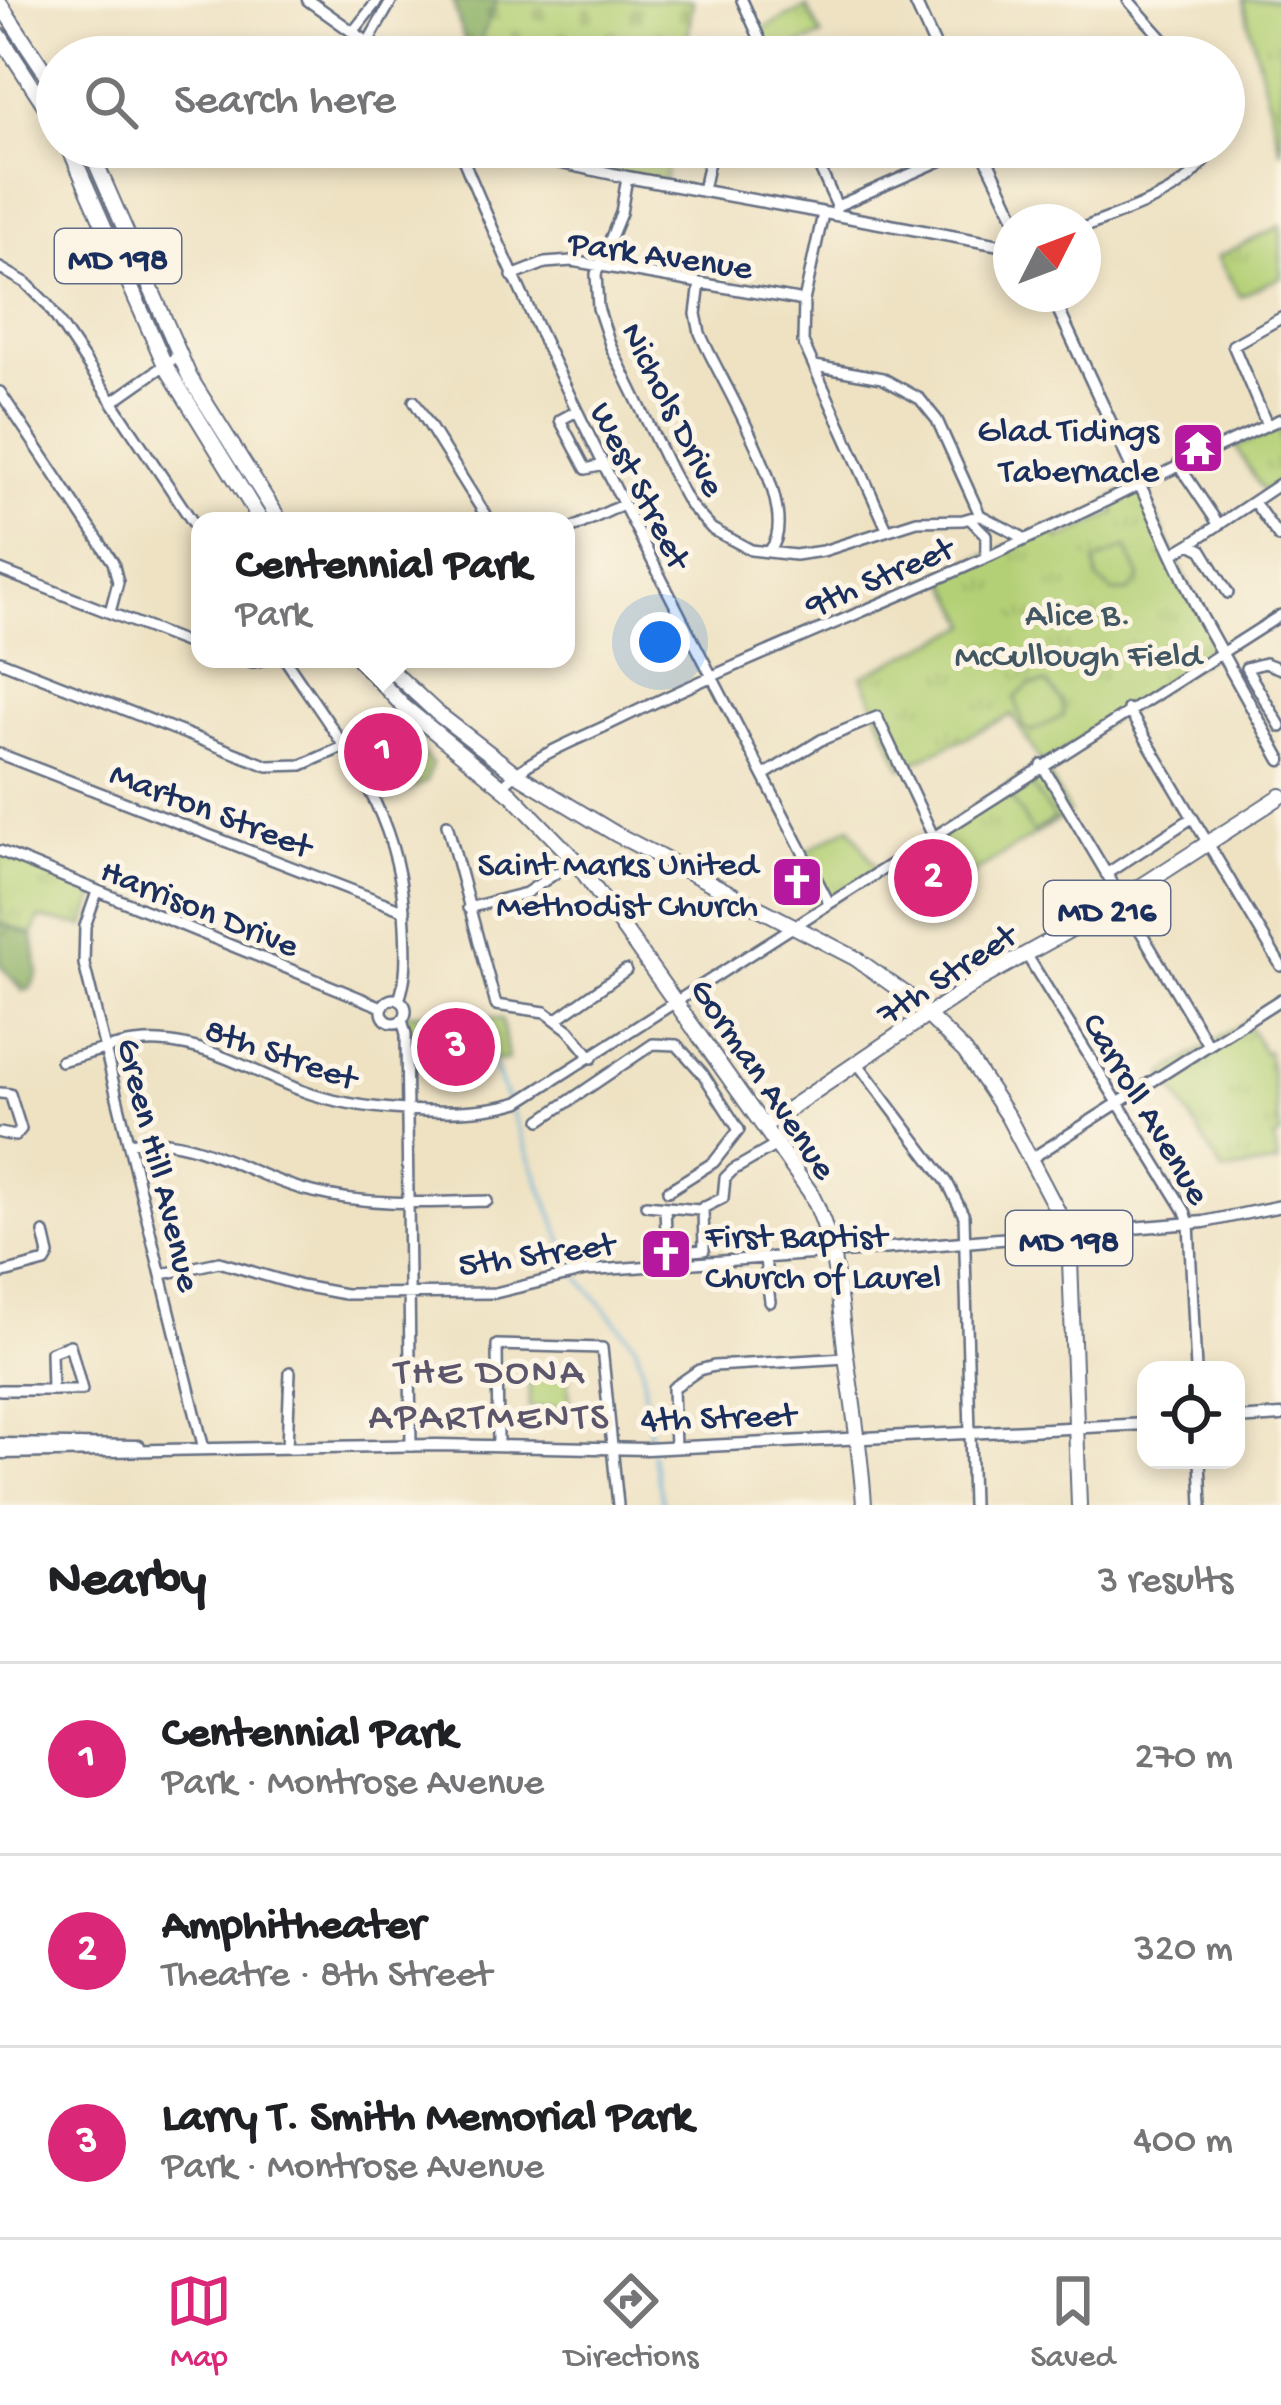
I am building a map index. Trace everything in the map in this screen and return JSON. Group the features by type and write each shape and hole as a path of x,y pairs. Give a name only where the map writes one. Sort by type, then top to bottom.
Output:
{"main road":[{"path":"0,4 36,58"},
{"path":"0,36 36,92"},
{"name":"MD 198","path":"78,168 165,365 255,512"},
{"name":"MD 198","path":"97,168 179,355 219,428 274,512"},
{"name":"Gorman Avenue","path":"367,668 403,706 502,787 574,859 817,1204 831,1252 860,1438 865,1505"},
{"name":"MD 198","path":"389,668 437,713 515,772 616,834 886,978 929,1014 977,1068 1069,1233 1079,1505"},
{"name":"7th Street","path":"765,1125 929,1014 1281,796"}],"street":[{"path":"308,0 359,36"},
{"path":"353,32 378,0"},
{"path":"371,36 392,0"},
{"path":"742,0 758,36"},
{"path":"915,0 931,36"},
{"path":"1128,0 1162,36"},
{"name":"West Street","path":"467,168 512,276 622,506 829,903"},
{"path":"587,168 993,244"},
{"path":"704,190 708,168"},
{"path":"817,168 831,212 804,301 802,333 824,394 887,530"},
{"path":"831,212 930,168"},
{"path":"988,168 1007,204"},
{"path":"1101,220 1180,185 1200,168"},
{"name":"Nichols Drive","path":"627,177 618,224 599,263 595,286 604,328 680,488 699,517 722,536 751,550 809,554 916,521 975,517"},
{"name":"Park Avenue","path":"512,276 552,262 599,263 804,301"},
{"path":"0,268 26,283 47,304 191,520"},
{"path":"700,283 696,314 700,333 776,498 779,531 770,550"},
{"path":"1059,312 1219,651 1281,760"},
{"path":"1267,425 1234,345 1281,318"},
{"path":"112,401 179,355"},
{"path":"815,366 882,378 920,399 937,420 986,536 986,557"},
{"path":"0,392 113,562 118,582 110,612"},
{"path":"414,401 483,512"},
{"path":"577,411 562,418 561,425 586,469 604,465"},
{"name":"9th Street","path":"502,787 515,772 712,675 986,557 1281,419"},
{"path":"1178,464 1220,525"},
{"path":"1173,554 1281,483"},
{"path":"1254,502 1279,537"},
{"path":"575,527 622,506"},
{"path":"975,517 1024,538"},
{"path":"1190,544 1202,550 1228,593"},
{"path":"0,570 191,644"},
{"name":"8th Street","path":"61,1061 142,1042 169,1042 325,1100 369,1108 514,1104 679,1003 1219,651 1280,618"},
{"path":"0,661 268,766 302,765 343,747"},
{"path":"1281,669 1265,664 1246,668 1281,727"},
{"path":"291,668 388,827 401,873 405,911 405,983 399,1000"},
{"path":"1128,709 1281,966"},
{"path":"764,775 821,740 877,717 933,836"},
{"name":"Marton Street","path":"0,754 405,911"},
{"path":"1042,765 1208,1046"},
{"path":"1106,874 1192,818"},
{"path":"447,824 496,1005 535,1008 557,1019 592,1058"},
{"name":"Harrison Drive","path":"0,851 382,1007"},
{"path":"468,908 526,893 556,873"},
{"name":"Green Hill Avenue","path":"98,892 85,926 83,950 204,1449"},
{"name":"Carroll Avenue","path":"1025,953 1177,1192 1189,1223 1196,1361"},
{"path":"557,1019 626,970"},
{"path":"1031,1158 1281,999"},
{"path":"399,1000 387,1000 382,1007 387,1022 402,1020"},
{"path":"399,1000 406,1009 402,1020 411,1445"},
{"path":"541,1120 639,1052 662,1042 677,1045 740,1130 714,1162 668,1191"},
{"path":"858,1064 956,1196 964,1216 972,1505"},
{"path":"709,1084 727,1072"},
{"path":"0,1093 10,1094 21,1130 15,1136 0,1133"},
{"path":"129,1143 177,1142 308,1191 354,1200 487,1202"},
{"path":"646,1205 690,1211 723,1198 725,1178 733,1170 778,1144"},
{"name":"5th Street","path":"162,1274 196,1264 227,1262 327,1291 500,1293 585,1271 1189,1223 1281,1206"},
{"path":"667,1253 704,1250 703,1207"},
{"path":"665,1208 668,1267"},
{"path":"0,1274 46,1262 44,1233"},
{"path":"765,1259 770,1302"},
{"path":"0,1390 52,1390 82,1390 70,1345 50,1352 52,1390"},
{"path":"498,1445 497,1345 602,1348 619,1505"},
{"path":"675,1447 671,1394 682,1379 714,1366 846,1358"},
{"path":"287,1448 290,1372"},
{"path":"1245,1418 1281,1416"},
{"name":"4th Street","path":"0,1449 124,1443 204,1449 498,1445 653,1449 1137,1424"},
{"path":"1200,1469 1202,1505"}],"green space":[{"path":"497,0 482,36 463,36 453,1"},
{"path":"497,0 693,0 688,36 482,36"},
{"path":"1243,0 1281,0 1281,152"},
{"path":"807,7 822,36 759,36 757,32"},
{"path":"592,168 666,168 664,183"},
{"path":"1281,226 1281,277 1240,296 1217,257"},
{"path":"1281,428 1281,479 1263,492 1236,447"},
{"name":"Alice B. McCullough Field","path":"1140,483 1219,651 1043,764 1069,813 927,903 898,858 1042,764 1012,715 902,768 862,676 970,625 943,574 1052,527 1059,540 1115,513 1109,500"},
{"path":"1126,547 1140,578 1129,592 1113,592 1098,580 1095,562"},
{"path":"1047,683 1062,702 1063,716 1032,731 1024,727 1015,698 1029,685"},
{"path":"384,713 432,764 426,782 378,804 338,739"},
{"path":"1031,785 1054,819 1033,833 1011,798"},
{"path":"850,826 878,871 829,903 803,853"},
{"path":"0,851 97,892 85,926 39,918 33,935 0,923"},
{"path":"0,923 33,935 38,973 30,989 23,991 0,965"},
{"path":"406,1013 502,1019 508,1060 405,1060 402,1020"},
{"path":"1246,1021 1264,1053 1268,1051 1281,1136 1274,1139 1278,1163 1223,1172 1164,1074"},
{"path":"529,1375 568,1377 570,1407 529,1407"}],"waterway":[{"path":"423,1029 482,1047 489,1054 574,1270"},
{"path":"579,1278 635,1344 651,1444"},
{"path":"652,1453 663,1505"}],"place":[{"name":"Glad Tidings Tabernacle","path":"1198,448"},
{"name":"Centennial Park","path":"383,752"},
{"name":"Amphitheater","path":"933,878"},
{"name":"Saint Marks United Methodist Church","path":"797,882"},
{"name":"Larry T. Smith Memorial Park","path":"456,1047"},
{"name":"First Baptist Church of Laurel","path":"666,1254"}],"district":[{"name":"THE DONA APARTMENTS","path":"490,1390"}]}
